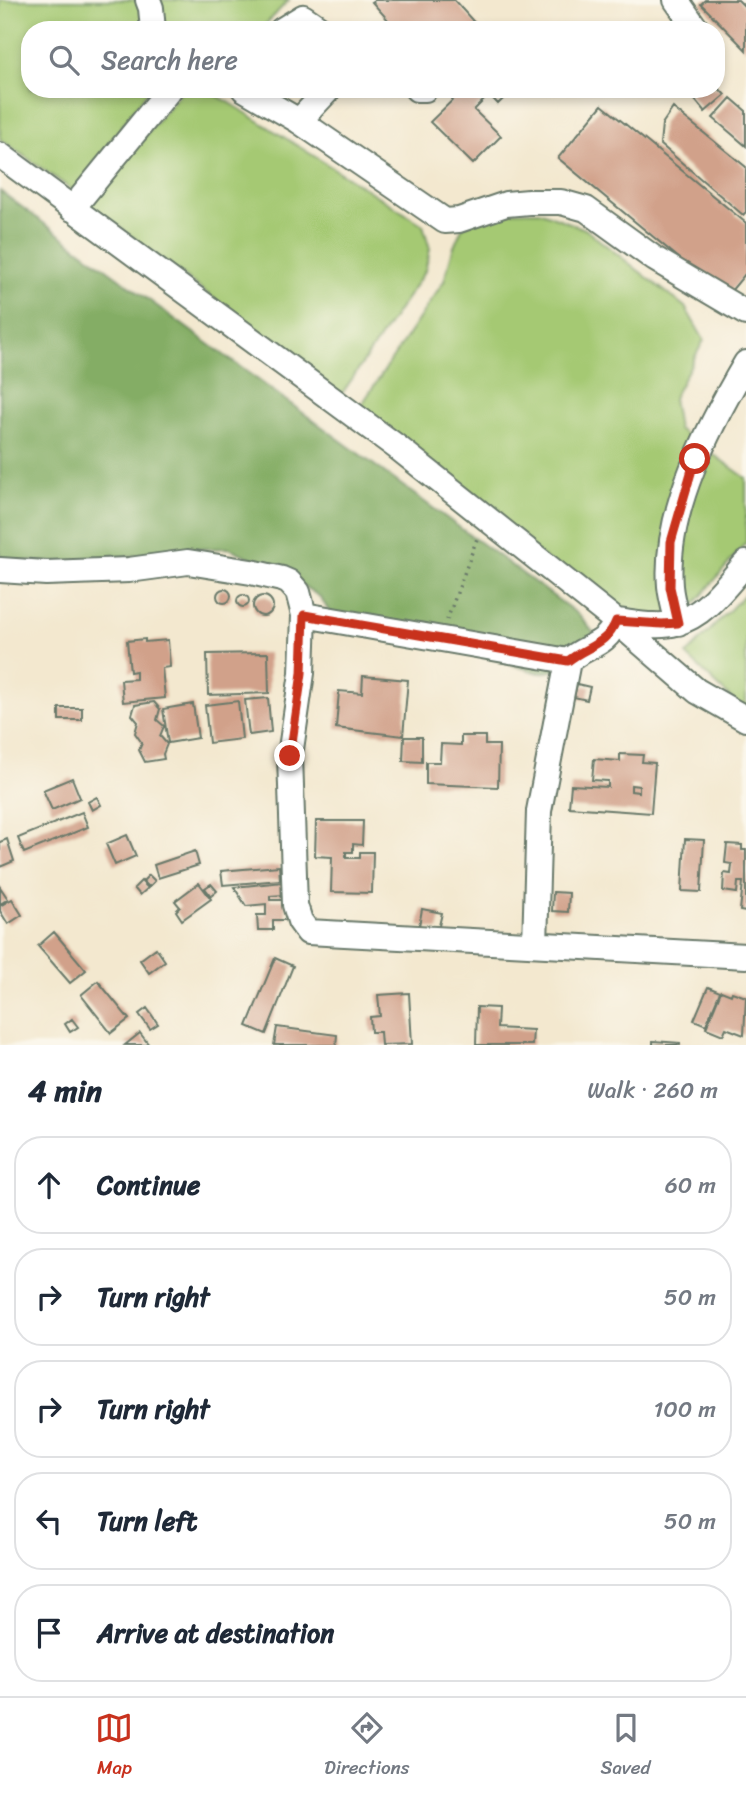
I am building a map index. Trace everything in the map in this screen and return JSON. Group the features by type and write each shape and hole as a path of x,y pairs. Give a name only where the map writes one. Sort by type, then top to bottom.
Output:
{"street":[{"path":"148,0 152,21"},
{"path":"676,0 691,21"},
{"path":"72,209 163,98"},
{"path":"259,98 299,121 445,221 459,220 506,204 529,202 561,202 586,209 655,259 746,313"},
{"path":"299,121 319,98"},
{"path":"0,155 397,447 616,621 697,691 746,719"},
{"path":"678,623 670,587 671,542 695,459 746,363"},
{"path":"0,570 46,573 129,570 188,562 251,572 289,582 299,592 304,615 302,673 290,756 295,905 300,921 308,932 746,956"},
{"path":"616,621 678,623 703,609 746,563"},
{"path":"304,615 568,661 606,638 612,632 616,621"},
{"path":"535,944 540,811 568,661"}],"path":[{"path":"440,639 485,518"}],"green space":[{"path":"0,0 289,0 269,21 21,21 21,98 142,98 74,191 0,139"},
{"path":"176,98 221,98 423,225 430,249 425,271 341,395 89,204"},
{"path":"0,191 579,615 594,633 571,668 539,673 435,642 335,621 320,597 280,571 229,548 175,550 83,563 0,561"},
{"path":"539,211 585,229 685,307 704,340 673,398 678,429 746,478 746,543 694,605 654,618 609,609 358,410 444,281 462,228 488,212"},
{"path":"746,593 746,709 737,704 686,655"}],"building":[{"path":"454,0 473,21 389,21 372,2"},
{"path":"705,0 738,0 746,8 746,50 725,29 725,21 718,21 701,4"},
{"path":"455,98 484,98 474,110 501,136 473,164 430,122"},
{"path":"492,98 504,98 498,104"},
{"path":"693,98 721,98 705,112"},
{"path":"731,98 746,111 746,146 713,118"},
{"path":"602,105 746,223 746,273 726,297 558,158"},
{"path":"673,108 746,167 746,212 743,215 660,144 662,124"},
{"path":"224,589 229,591 229,601 224,603 219,601 217,596 219,591"},
{"path":"243,595 249,601 243,607 237,601"},
{"path":"259,596 267,596 273,606 267,616 259,616 253,610 253,602"},
{"path":"145,639 145,642 168,640 170,667 162,668 165,698 123,702 121,680 136,679 136,671 130,672 127,641"},
{"path":"268,653 269,693 208,695 207,654"},
{"path":"363,676 408,680 403,736 336,728 339,691 362,693"},
{"path":"577,684 590,687 587,700 574,697"},
{"path":"268,698 271,732 249,735 245,700"},
{"path":"238,701 242,739 209,743 205,705"},
{"path":"154,702 160,709 157,720 164,726 160,736 167,744 164,759 145,762 139,750 142,743 135,733 138,722 132,715 135,705"},
{"path":"193,704 198,738 168,743 163,709"},
{"path":"59,708 82,708 82,720 59,720"},
{"path":"461,736 485,736 485,745 499,745 498,787 426,784 426,762 440,762 441,744 461,745"},
{"path":"404,737 422,737 422,762 403,761"},
{"path":"620,754 643,755 642,762 655,763 651,813 569,807 571,785 608,787 608,781 592,780 594,759 620,761","holes":["631,785 639,786 639,792 631,791"]},
{"path":"72,778 80,798 52,810 43,790"},
{"path":"97,797 101,805 92,810 88,802"},
{"path":"82,812 88,827 24,853 18,838"},
{"path":"316,821 363,821 362,845 353,844 353,852 346,852 346,858 360,858 360,852 373,852 372,893 331,892 332,857 315,856"},
{"path":"127,835 136,856 115,865 106,844"},
{"path":"7,839 14,861 0,867 0,842"},
{"path":"685,839 704,840 701,892 682,891"},
{"path":"727,844 742,845 742,850 746,850 746,912 740,911 743,882 738,882 737,893 723,891 724,873 731,874 732,864 725,863"},
{"path":"195,851 199,865 158,878 154,865"},
{"path":"279,866 280,880 223,885 221,871"},
{"path":"149,875 155,881 149,887 143,881"},
{"path":"141,881 148,888 140,895 134,888"},
{"path":"283,882 284,895 270,896 270,900 286,900 286,920 273,920 273,930 258,930 257,915 266,915 266,904 246,906 234,887"},
{"path":"199,883 211,899 182,920 176,911 180,907 175,901"},
{"path":"211,884 217,891 211,896 205,888"},
{"path":"0,887 8,899 0,904"},
{"path":"553,892 569,893 568,912 552,911"},
{"path":"12,899 22,915 8,924 0,906"},
{"path":"422,909 442,913 438,930 419,926"},
{"path":"54,932 86,970 70,983 38,946"},
{"path":"156,948 165,961 149,973 140,960"},
{"path":"275,958 293,966 266,1034 247,1026"},
{"path":"98,981 129,1019 111,1033 81,995"},
{"path":"708,987 720,992 706,1025 694,1020"},
{"path":"721,991 746,997 744,1035 726,1028 723,1035 706,1028"},
{"path":"409,993 412,1044 381,1045 380,1032 371,1032 370,1017 380,1016 378,995"},
{"path":"477,1007 498,1008 497,1028 533,1030 532,1045 476,1045"},
{"path":"147,1008 158,1024 150,1029 139,1014"},
{"path":"72,1019 78,1027 70,1032 65,1024"},
{"path":"277,1027 337,1035 336,1045 274,1045"},
{"path":"140,1033 149,1045 125,1045"},
{"path":"653,1041 680,1043 680,1045 653,1045"}],"route":[{"path":"290,756 302,673 304,615 568,661 606,638 612,632 616,621 678,623 670,587 671,542 695,459"}]}
